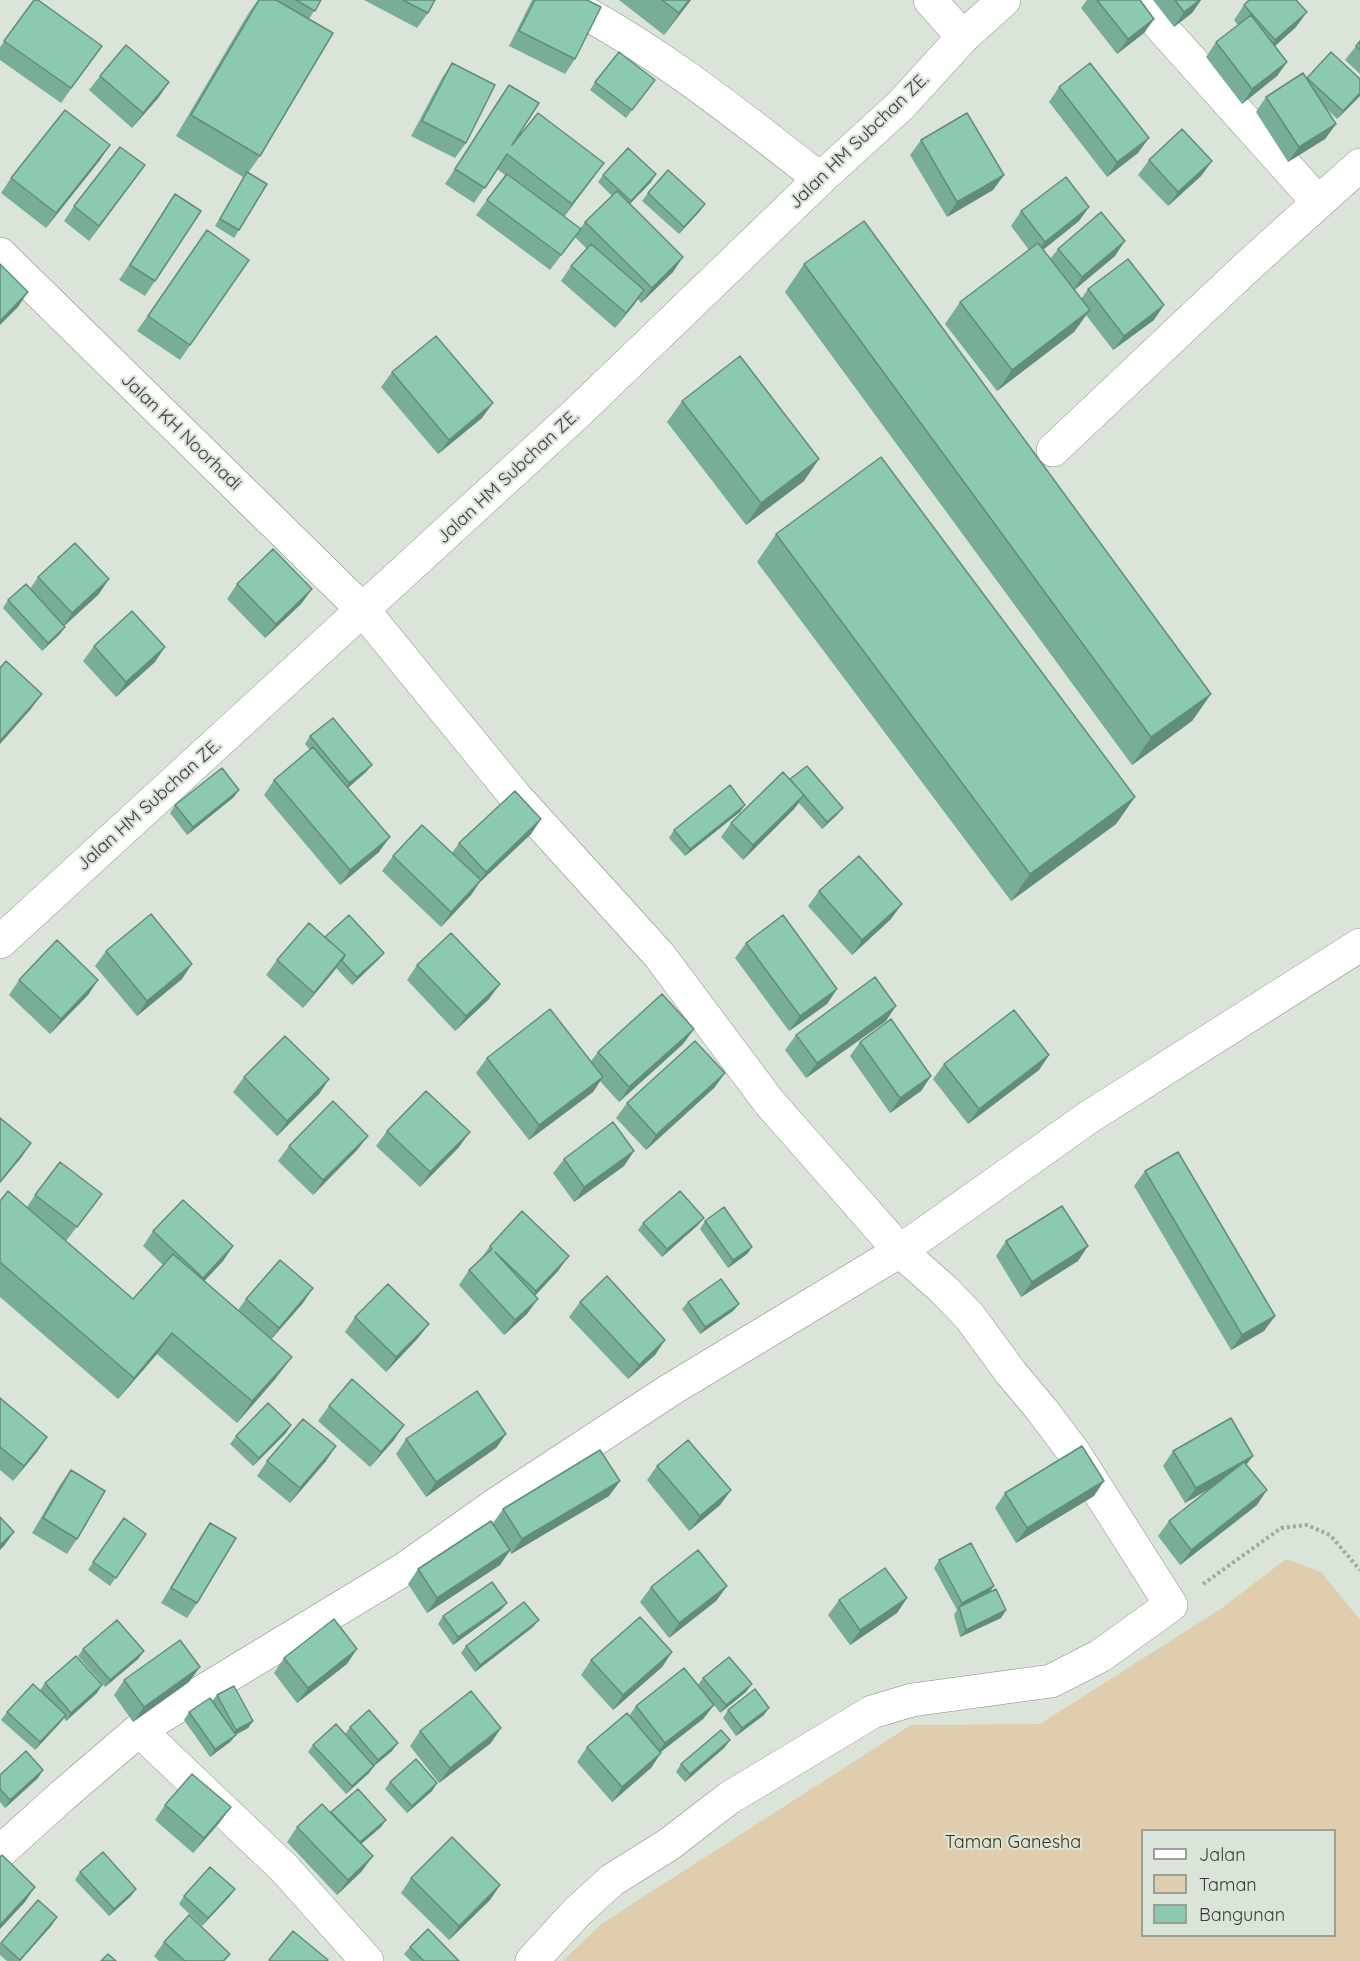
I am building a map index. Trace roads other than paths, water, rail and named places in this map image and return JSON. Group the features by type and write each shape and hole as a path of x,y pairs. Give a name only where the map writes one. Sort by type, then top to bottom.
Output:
{"street":[{"path":"561,0 603,22 696,83 820,179"},
{"path":"930,0 963,37"},
{"name":"Jalan HM Subchan ZE.","path":"0,942 577,413 820,179 900,106 963,37 1004,0"},
{"path":"1137,0 1318,202"},
{"path":"1053,450 1360,165"},
{"name":"Jalan KH Noorhadi","path":"0,254 363,610 515,796 659,955 770,1102 900,1251 943,1289 970,1317 1075,1454 1171,1605 1100,1656 1051,1681 912,1700 872,1712 729,1798 668,1845 612,1880 577,1912 532,1961"},
{"path":"0,1852 139,1730 406,1568 498,1503 670,1390 900,1251 1089,1118 1360,945"},
{"path":"139,1730 284,1868 367,1961"}],"park label":[{"name":"Taman Ganesha","path":"1013,1843"}]}
